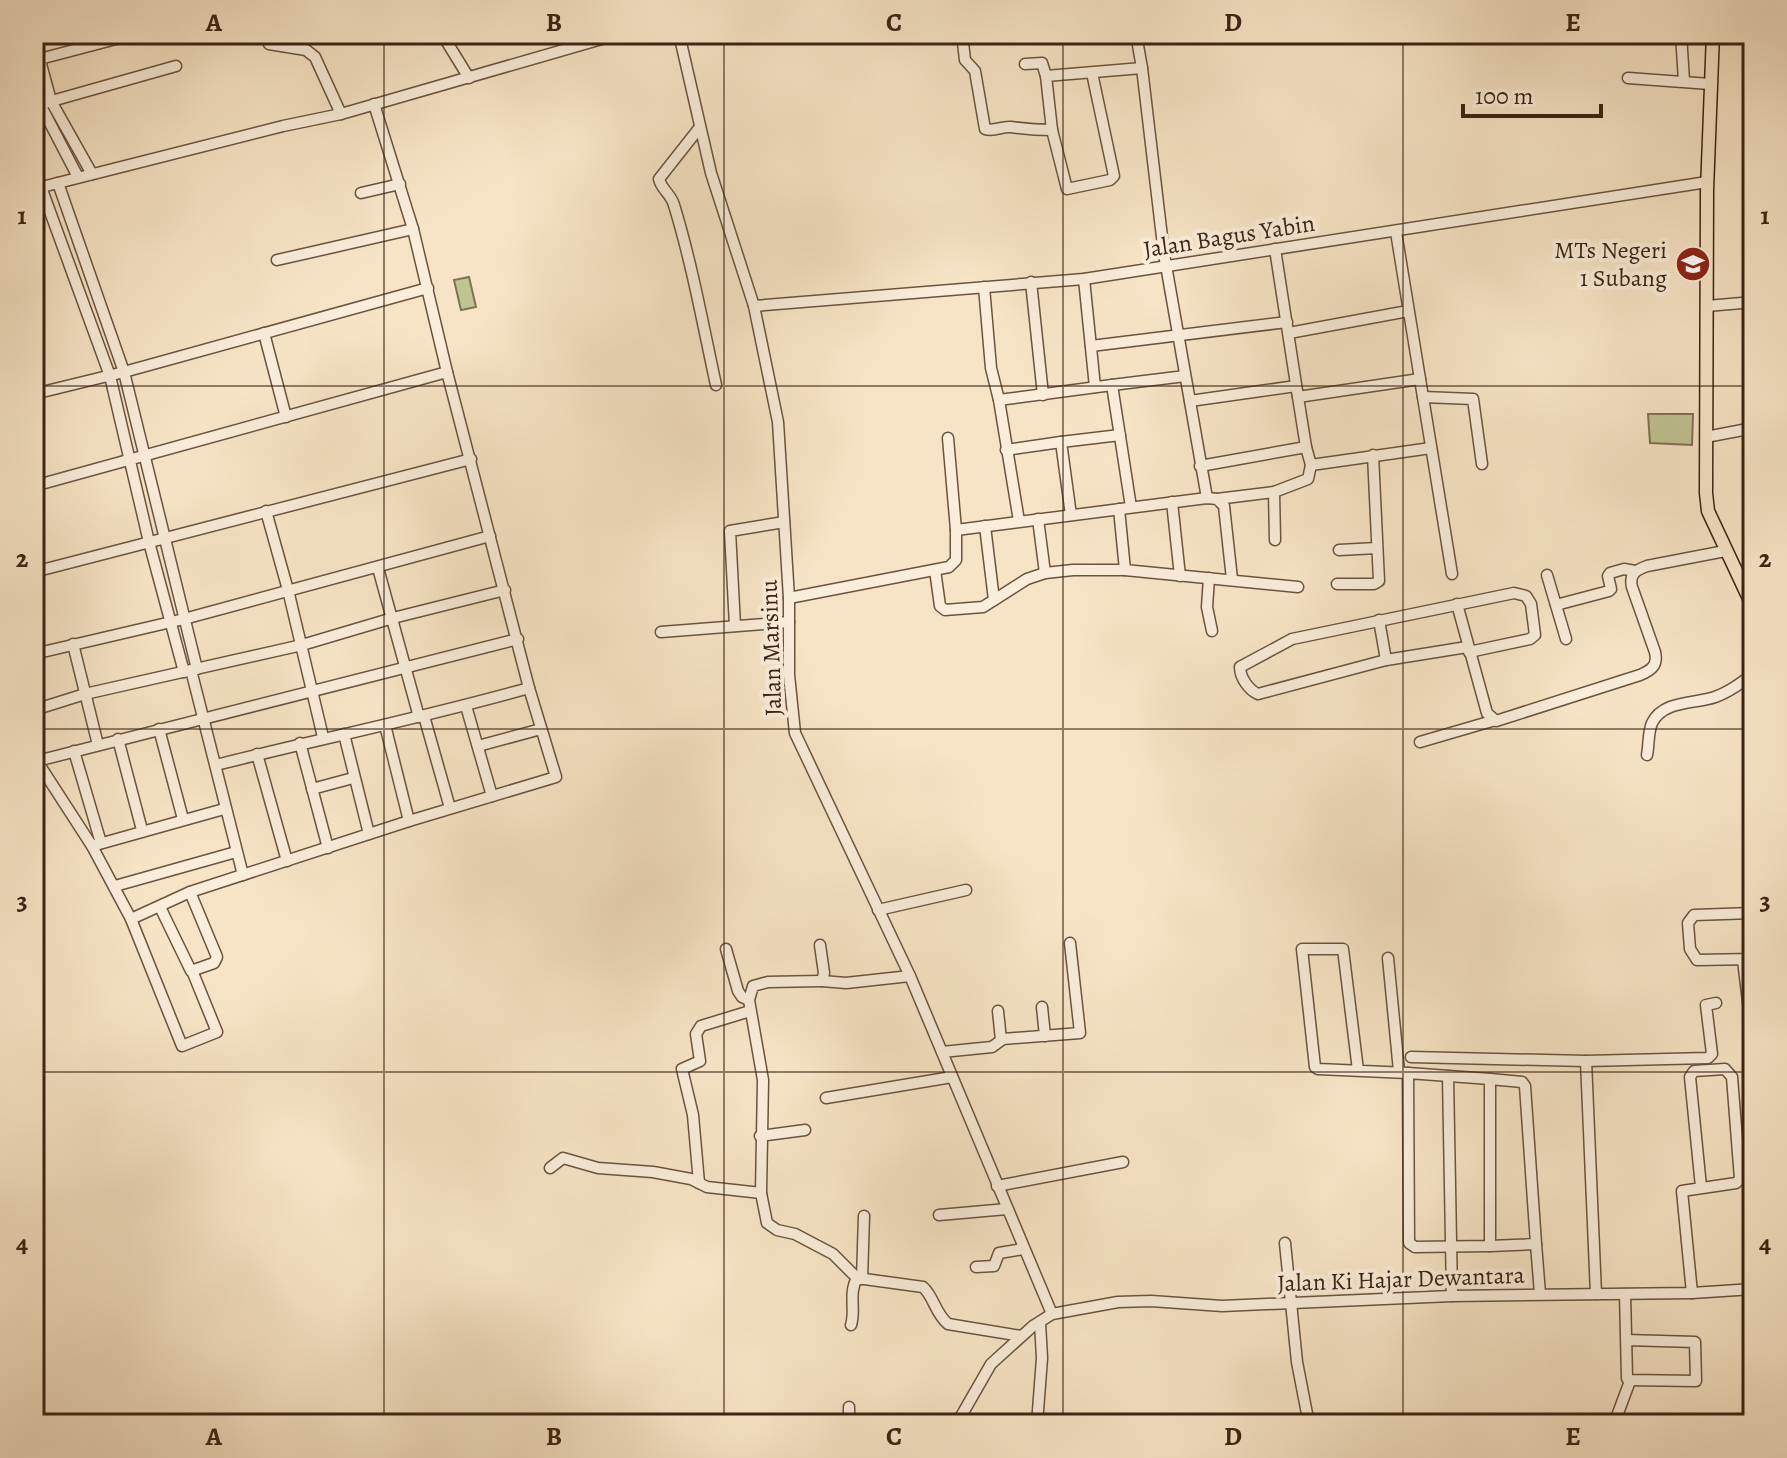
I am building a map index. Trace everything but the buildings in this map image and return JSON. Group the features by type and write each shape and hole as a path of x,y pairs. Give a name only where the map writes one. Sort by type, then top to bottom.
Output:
{"main road":[{"path":"1713,34 1707,182 1708,511 1753,607"}],"street":[{"path":"37,60 135,34"},
{"path":"442,34 469,78"},
{"path":"191,670 170,621 110,376 38,188 341,114 619,34"},
{"name":"Jalan Marsinu","path":"679,34 711,173 754,306 778,422 789,598 791,713 800,746 910,976 1052,1314"},
{"path":"962,34 965,60 975,71 985,129 1052,130"},
{"path":"1136,34 1166,266 1200,466 1212,498 1224,506 1232,579"},
{"path":"1681,34 1684,81"},
{"path":"34,38 42,104 92,174"},
{"path":"269,44 306,50 315,57 341,114"},
{"path":"1025,64 1042,63 1052,130 1066,189 1113,178 1092,73"},
{"path":"42,104 176,66"},
{"path":"1046,76 1142,68"},
{"path":"1628,78 1710,84"},
{"path":"34,80 42,104 78,177"},
{"path":"131,919 190,892 556,777 529,688 413,229 374,104"},
{"path":"700,127 659,179 673,201 693,276 716,385"},
{"name":"Jalan Bagus Yabin","path":"754,306 1084,279 1707,182"},
{"path":"58,183 124,372 184,619 191,670 243,875"},
{"path":"361,193 400,184"},
{"path":"277,260 413,229"},
{"path":"1396,232 1452,574"},
{"path":"956,530 1274,492 1308,479 1311,465 1275,249"},
{"path":"1084,279 1095,387"},
{"path":"1031,282 1043,395"},
{"path":"984,287 991,368 1019,521"},
{"path":"34,394 428,288"},
{"path":"1707,306 1753,302"},
{"path":"1091,346 1288,328 1408,311"},
{"path":"264,333 286,417"},
{"path":"34,486 447,372"},
{"path":"999,400 1185,376"},
{"path":"1190,401 1420,379"},
{"path":"1112,385 1131,507"},
{"path":"1423,397 1473,399 1482,464"},
{"path":"1706,437 1753,428"},
{"path":"1006,450 1120,435"},
{"path":"789,598 949,567 956,560 948,438"},
{"path":"1061,442 1071,515"},
{"path":"1200,466 1306,447"},
{"path":"1311,465 1431,448"},
{"path":"1337,584 1378,582 1373,455"},
{"path":"34,572 471,459"},
{"path":"1274,492 1275,540"},
{"path":"1172,502 1180,576"},
{"path":"1119,509 1125,570"},
{"path":"266,511 323,737"},
{"path":"1038,519 1045,573"},
{"path":"735,626 730,531 784,522"},
{"path":"985,526 994,600"},
{"path":"34,654 184,619 490,536"},
{"path":"1339,550 1377,548"},
{"path":"1556,605 1609,591 1610,573 1624,569 1635,571 1725,551"},
{"path":"378,568 405,670 450,808"},
{"path":"935,570 943,610 983,607 1027,579 1045,573 1073,570 1125,570 1298,587"},
{"path":"1420,742 1502,720 1652,668 1657,660 1631,581 1635,571"},
{"path":"1547,575 1566,639"},
{"path":"1209,578 1207,607 1212,631"},
{"path":"34,710 85,694 302,645 505,590"},
{"path":"1514,593 1526,596 1531,604 1535,635 1530,639 1468,650 1386,660 1258,694 1242,678 1240,667 1292,639 1457,604 1514,593"},
{"path":"1457,604 1468,650 1492,721"},
{"path":"1379,620 1386,660"},
{"path":"661,632 789,622"},
{"path":"97,845 35,759 405,670 518,639"},
{"path":"73,644 98,745"},
{"path":"1647,755 1652,724 1662,711 1713,698 1735,688 1753,674"},
{"path":"216,765 323,737 466,706 529,688"},
{"path":"466,706 492,796"},
{"path":"385,725 409,821"},
{"path":"159,729 183,819"},
{"path":"478,746 541,729"},
{"path":"344,734 369,834"},
{"path":"118,739 142,830"},
{"path":"300,743 328,848"},
{"path":"74,751 97,845 131,919 182,1046 217,1032 193,973 160,907"},
{"path":"257,754 287,861"},
{"path":"312,789 353,778"},
{"path":"97,845 224,809"},
{"path":"115,886 236,852"},
{"path":"878,910 966,890"},
{"path":"190,892 217,957 214,963 193,973"},
{"path":"1753,913 1694,915 1689,920 1690,949 1694,958 1748,959 1753,1044"},
{"path":"942,1052 992,1047 1001,1040 1079,1033 1082,1030 1070,943"},
{"path":"820,945 824,973 822,981"},
{"path":"726,949 738,991 749,1005"},
{"path":"1358,1070 1343,949 1302,949 1315,1067 1318,1069 1490,1079 1522,1082 1525,1086 1540,1294"},
{"path":"1388,958 1403,1072 1408,1241 1415,1247 1536,1244"},
{"path":"910,976 846,983 768,982 753,986 749,1005 763,1080 760,1136 763,1212 770,1227 795,1234 833,1254 859,1278 923,1287 948,1324 1021,1336"},
{"path":"1411,1057 1586,1061 1710,1057 1706,1005 1716,1003"},
{"path":"699,1183 693,1115 683,1068 700,1061 696,1034 701,1026 749,1005"},
{"path":"1042,1007 1045,1036"},
{"path":"998,1011 1001,1040"},
{"path":"1586,1061 1596,1294"},
{"path":"1692,1293 1682,1191 1736,1183 1740,1179 1732,1077 1725,1069 1694,1071 1690,1077 1701,1187"},
{"path":"1448,1076 1452,1296"},
{"path":"826,1098 952,1077"},
{"path":"1490,1079 1490,1246"},
{"path":"760,1136 805,1130"},
{"path":"550,1168 563,1158 568,1158 598,1168 653,1172 707,1187 761,1193"},
{"path":"997,1186 1123,1162"},
{"path":"939,1215 1007,1209"},
{"path":"851,1325 851,1301 859,1278 864,1216"},
{"path":"1285,1243 1297,1362 1309,1424"},
{"path":"976,1267 994,1266 999,1253 1023,1249"},
{"name":"Jalan Ki Hajar Dewantara","path":"1052,1314 1118,1302 1222,1306 1452,1296 1692,1293 1753,1289"},
{"path":"1625,1294 1627,1378 1630,1381"},
{"path":"959,1422 991,1364 1021,1336 1052,1314"},
{"path":"1037,1424 1042,1358 1040,1323"},
{"path":"1626,1340 1691,1341 1696,1345 1696,1381 1693,1383 1630,1381"},
{"path":"1630,1381 1614,1422 1635,1424"},
{"path":"849,1407 849,1424"}],"green space":[{"path":"469,277 476,307 461,310 454,280"},
{"path":"1648,414 1693,414 1692,445 1650,443"}],"place":[{"name":"MTs Negeri 1 Subang","path":"1693,264"}]}
